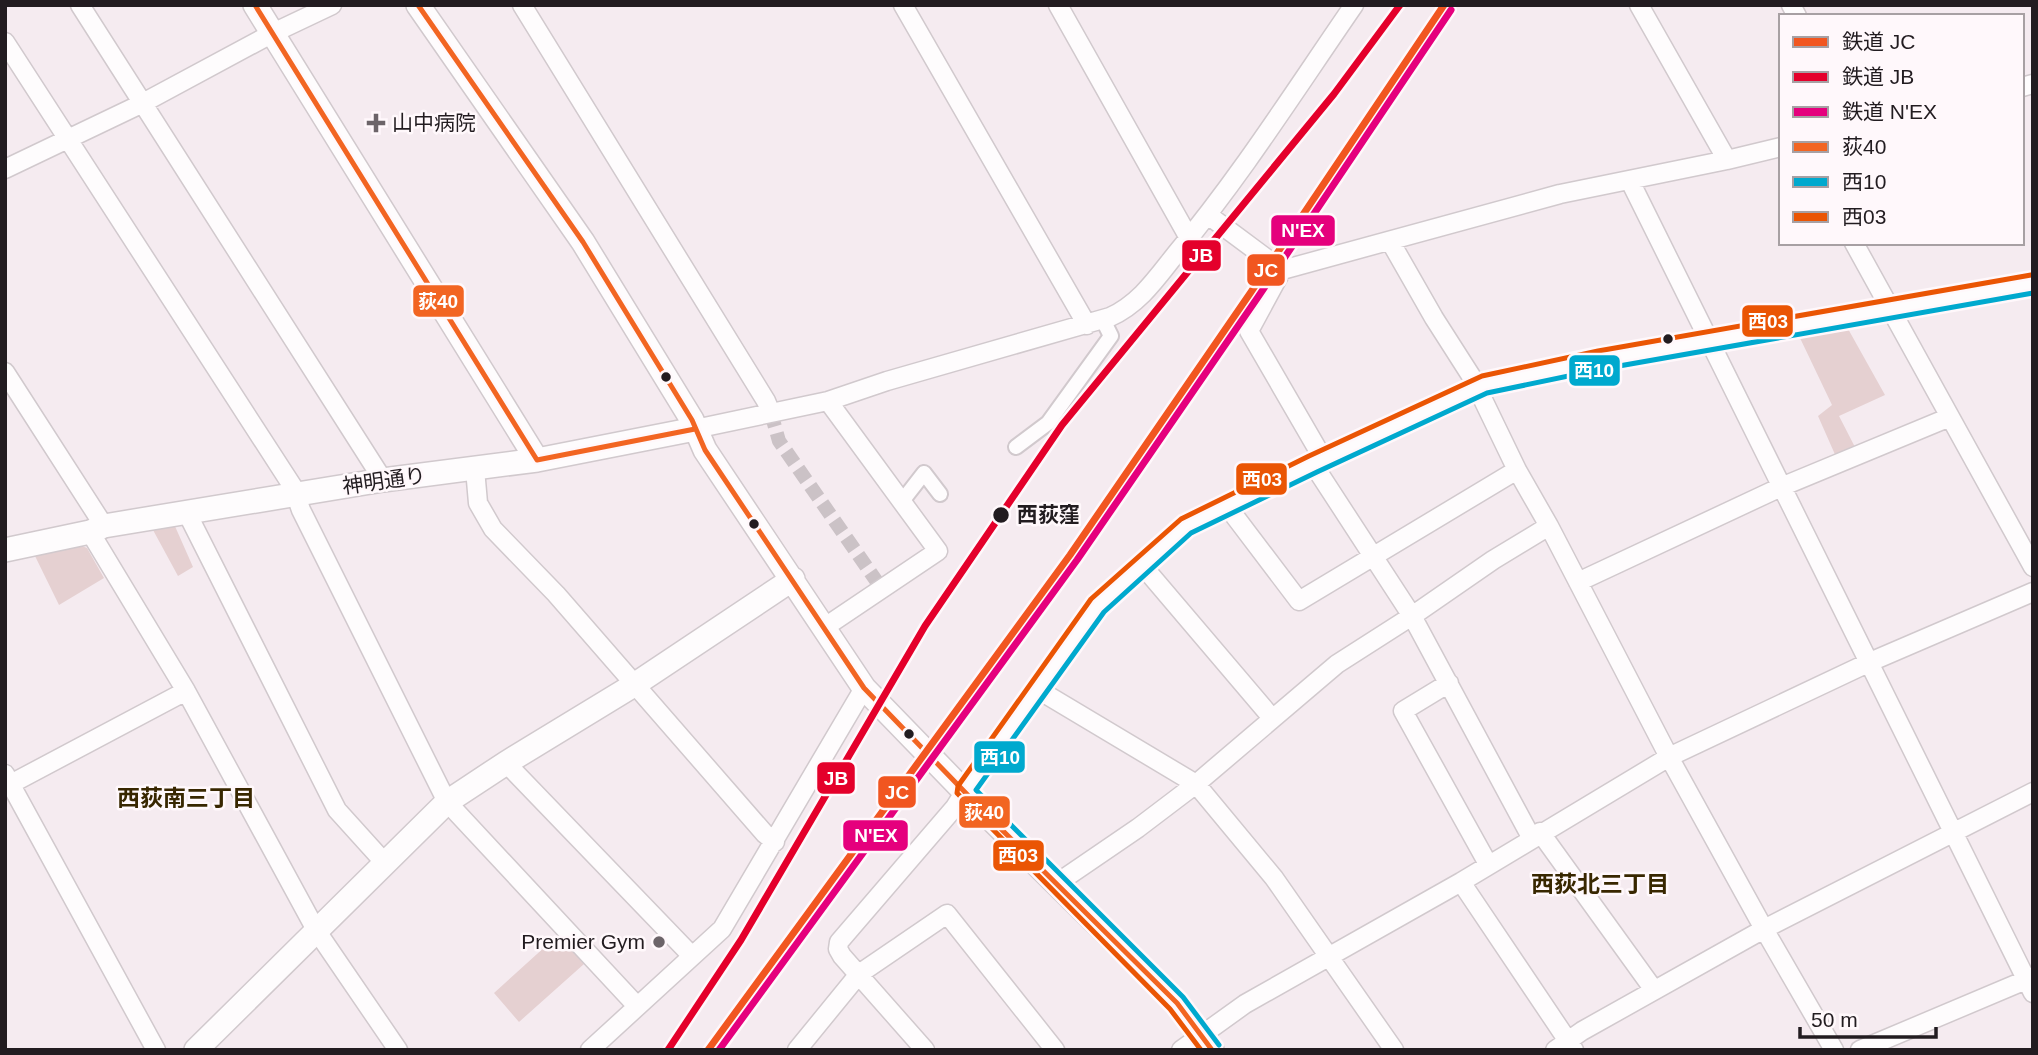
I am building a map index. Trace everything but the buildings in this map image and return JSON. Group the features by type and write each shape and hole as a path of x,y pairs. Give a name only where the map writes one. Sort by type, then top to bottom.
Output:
{"street":[{"path":"80,5 383,480"},
{"path":"255,5 537,460"},
{"path":"5,169 141,104 273,33 332,5"},
{"path":"418,5 583,242 705,450 864,688 1177,1003 1207,1042"},
{"path":"522,5 766,401 767,414"},
{"path":"903,5 1095,322 1111,336 1048,423 1016,447"},
{"path":"1058,5 1189,238"},
{"name":"神明通り","path":"5,550 97,529 296,494 537,460 828,401 887,381 1095,322 1127,310 1208,215 1354,5"},
{"path":"1639,5 1727,160"},
{"path":"5,42 296,494 307,522 447,802 637,1006"},
{"path":"1654,990 1535,835 1249,331 1282,270 1560,194 1779,147"},
{"path":"1630,181 1870,662 1952,834 2031,983 1860,1050"},
{"path":"1208,215 1282,270"},
{"path":"1390,241 1473,379 1517,470 1669,757 1834,1050"},
{"path":"1855,245 2033,567"},
{"path":"925,1050 842,956 838,949 839,942 955,807 1097,606 1186,526 1484,385 1600,360 2033,284"},
{"path":"5,372 97,529 316,930 398,1050"},
{"path":"825,627 938,551 828,401"},
{"path":"1578,582 1781,487 1950,417"},
{"path":"475,470 478,503 494,529 556,594 765,834 775,842"},
{"path":"1227,506 1299,601 1517,470"},
{"path":"902,500 924,473 940,494"},
{"path":"187,513 337,810 384,862"},
{"path":"1056,884 1139,828 1196,784 1337,664 1549,526"},
{"path":"1142,565 1272,718"},
{"path":"196,1050 447,802 634,685 793,579"},
{"path":"1181,1050 1207,1042 1245,1004 1461,882 1488,863 1669,757 1870,662 2033,592"},
{"path":"1449,683 1403,711 1488,863"},
{"path":"590,1050 722,929 864,688"},
{"path":"1037,689 1196,784 1274,878 1394,1050"},
{"path":"156,1050 7,782 186,691"},
{"path":"506,763 692,956"},
{"path":"1461,882 1566,1046 1654,990 1764,929 2033,792"},
{"path":"797,1050 859,974 947,914 1055,1050"}],"shaded area":[{"path":"1847,327 1885,395 1839,416 1857,451 1837,459 1818,416 1832,405 1800,338"},
{"path":"174,524 193,567 178,576 153,530"},
{"path":"77,544 87,548 104,578 59,605 35,556"},
{"path":"558,935 584,964 519,1022 494,993"}],"tunnel":[{"path":"771,413 779,441 882,589"}],"rail line":[{"name":"JB","path":"668,1050 741,940 925,626 1062,425 1334,94 1400,5"},
{"name":"JC","path":"708,1050 1070,555 1444,5"},
{"name":"N'EX","path":"719,1050 1077,560 1451,10"}],"transit line":[{"name":"荻40","path":"255,5 537,460 695,429"},
{"name":"荻40","path":"418,5 583,242 692,420 705,450 864,688 989,817 1177,1003 1212,1050"},
{"name":"西03","path":"1201,1050 1170,1009 957,793 958,786 1091,599 1181,519 1482,376 1598,351 2031,275"},
{"name":"西10","path":"1219,1045 1183,997 976,790 1104,612 1191,533 1487,393 1602,369 2033,293"}],"place":[{"name":"山中病院","path":"376,123"},
{"name":"西荻窪","path":"1001,515"},
{"name":"Premier Gym","path":"659,942"}],"district":[{"name":"西荻南三丁目","path":"186,798"},
{"name":"西荻北三丁目","path":"1600,884"}]}
